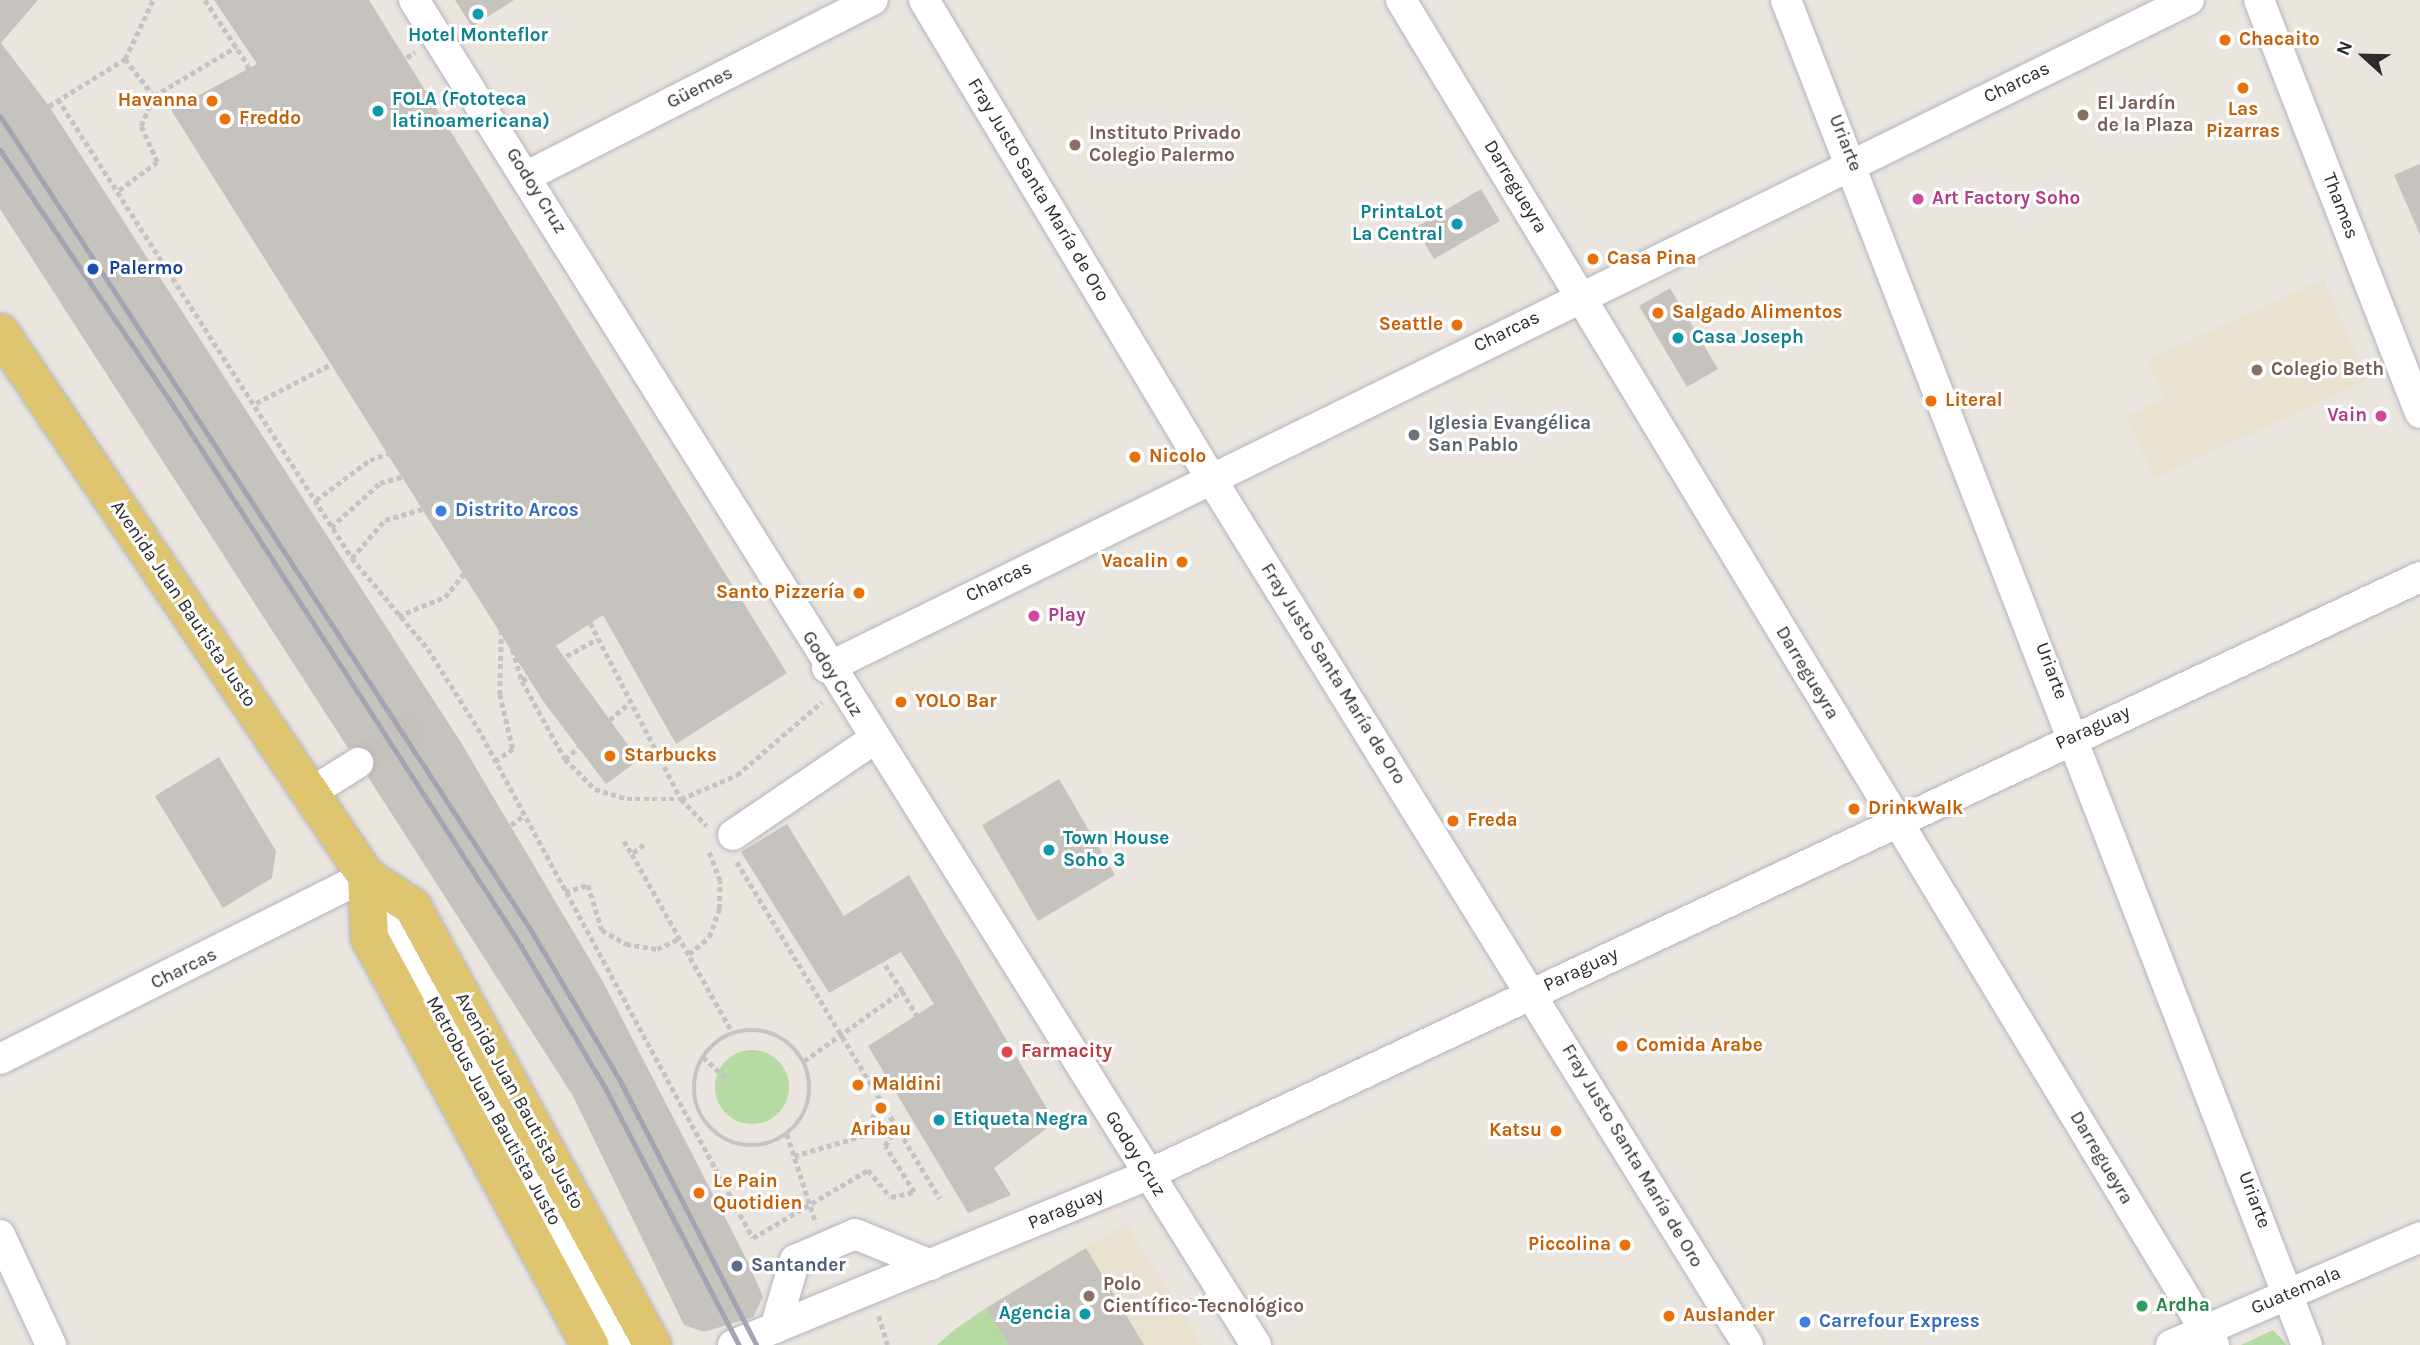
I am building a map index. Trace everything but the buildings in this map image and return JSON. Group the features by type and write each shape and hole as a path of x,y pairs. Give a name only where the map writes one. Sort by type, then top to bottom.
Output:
{"main road":[{"name":"Avenida Juan Bautista Justo","path":"0,332 366,876 412,906 652,1345"},
{"path":"366,876 369,937 590,1345"}],"street":[{"name":"Godoy Cruz","path":"414,0 527,176 827,668 1256,1345"},
{"name":"Güemes","path":"527,176 873,0"},
{"name":"Fray Justo Santa María de Oro","path":"924,0 1210,477 1748,1345"},
{"name":"Darregueyra","path":"1401,0 2209,1338"},
{"name":"Uriarte","path":"1786,0 1853,162 2076,736 2290,1293 2307,1345"},
{"name":"Charcas","path":"827,668 1210,477 2189,0"},
{"name":"Thames","path":"2259,0 2420,413"},
{"name":"Paraguay","path":"733,1345 1147,1175 1896,820 2420,577"},
{"path":"723,841 873,740"},
{"path":"310,793 358,763"},
{"name":"Charcas","path":"0,1059 366,876"},
{"name":"Metrobus Juan Bautista Justo","path":"366,876 621,1345"},
{"path":"0,1234 51,1345"},
{"path":"775,1328 795,1260 855,1234 931,1265"},
{"name":"Guatemala","path":"2171,1345 2209,1338 2290,1293 2420,1237"}],"path":[{"path":"49,106 125,59 153,0"},
{"path":"205,0 248,65 254,123 256,212 343,358 402,448 416,456 446,502"},
{"path":"254,123 306,121 437,36"},
{"path":"119,190 157,162 141,126 154,96 236,47"},
{"path":"125,59 154,96"},
{"path":"58,99 256,403 331,527 398,616 428,649 495,762 692,1119 753,1238 812,1208 868,1170 891,1197 914,1192 885,1146 898,1125"},
{"path":"416,456 587,350"},
{"path":"256,403 343,358"},
{"path":"316,500 360,466 402,448"},
{"path":"331,527 380,483 425,470"},
{"path":"352,558 386,520 446,502 514,494 571,585 628,703 681,799 723,841 898,1125 940,1199"},
{"path":"571,585 643,541"},
{"path":"398,616 444,597 471,565 502,613 522,681 565,759 595,789 627,799 681,799 737,775 808,711"},
{"path":"495,762 513,749 500,694 502,613"},
{"path":"522,681 597,639"},
{"path":"565,759 628,703"},
{"path":"511,825 523,816"},
{"path":"624,841 733,1033"},
{"path":"689,954 709,937 719,909 720,881 709,852 723,841"},
{"path":"632,854 644,845"},
{"path":"565,892 588,885 602,930 626,944 657,949 678,939"},
{"path":"922,898 867,938 999,1150"},
{"path":"804,1061 840,1032 902,991"},
{"path":"733,1033 776,1034 804,1061 809,1101 787,1134 769,1143 729,1141 700,1114 695,1095 703,1057 733,1033"},
{"path":"703,1057 726,1078"},
{"path":"794,1156 866,1135 880,1096"},
{"path":"692,1119 700,1114"},
{"path":"787,1134 827,1246"}],"shaded area":[{"name":"Colegio Beth","path":"2324,279 2367,380 2154,479 2126,416 2164,398 2147,359"},
{"name":"Polo Científico-Tecnológico","path":"1126,1223 1202,1345 937,1345 986,1308"}],"green space":[{"path":"752,1050 766,1053 778,1061 786,1073 789,1087 786,1101 778,1113 766,1121 752,1124 738,1121 726,1113 718,1101 715,1087 718,1073 726,1061 738,1053"},
{"path":"986,1308 1008,1345 937,1345 954,1330"},
{"path":"2273,1330 2287,1345 2241,1345"}],"tunnel":[{"path":"358,763 427,717"}],"railway":[{"path":"0,116 530,929 619,1079 756,1345"},
{"path":"0,150 172,404 516,938 605,1088 739,1345"}],"place":[{"name":"Hotel Monteflor","path":"478,14"},
{"name":"Chacaito","path":"2225,40"},
{"name":"Las Pizarras","path":"2243,88"},
{"name":"Havanna","path":"212,101"},
{"name":"FOLA (Fototeca latinoamericana)","path":"378,111"},
{"name":"El Jardín de la Plaza","path":"2083,115"},
{"name":"Freddo","path":"225,119"},
{"name":"Instituto Privado Colegio Palermo","path":"1075,145"},
{"name":"Art Factory Soho","path":"1918,199"},
{"name":"PrintaLot La Central","path":"1457,224"},
{"name":"Casa Pina","path":"1593,259"},
{"name":"Palermo","path":"93,269"},
{"name":"Salgado Alimentos","path":"1658,313"},
{"name":"Seattle","path":"1457,325"},
{"name":"Casa Joseph","path":"1678,338"},
{"name":"Colegio Beth","path":"2257,370"},
{"name":"Literal","path":"1931,401"},
{"name":"Vain","path":"2381,416"},
{"name":"Iglesia Evangélica San Pablo","path":"1414,435"},
{"name":"Nicolo","path":"1135,457"},
{"name":"Distrito Arcos","path":"441,511"},
{"name":"Vacalin","path":"1182,562"},
{"name":"Santo Pizzería","path":"859,593"},
{"name":"Play","path":"1034,616"},
{"name":"YOLO Bar","path":"901,702"},
{"name":"Starbucks","path":"610,756"},
{"name":"DrinkWalk","path":"1854,809"},
{"name":"Freda","path":"1453,821"},
{"name":"Town House Soho 3","path":"1049,850"},
{"name":"Comida Arabe","path":"1622,1046"},
{"name":"Farmacity","path":"1007,1052"},
{"name":"Maldini","path":"858,1085"},
{"name":"Aribau","path":"881,1108"},
{"name":"Etiqueta Negra","path":"939,1120"},
{"name":"Katsu","path":"1556,1131"},
{"name":"Le Pain Quotidien","path":"699,1193"},
{"name":"Piccolina","path":"1625,1245"},
{"name":"Santander","path":"737,1266"},
{"name":"Polo Científico-Tecnológico","path":"1089,1296"},
{"name":"Ardha","path":"2142,1306"},
{"name":"Agencia","path":"1085,1314"},
{"name":"Auslander","path":"1669,1316"},
{"name":"Carrefour Express","path":"1805,1322"}]}
